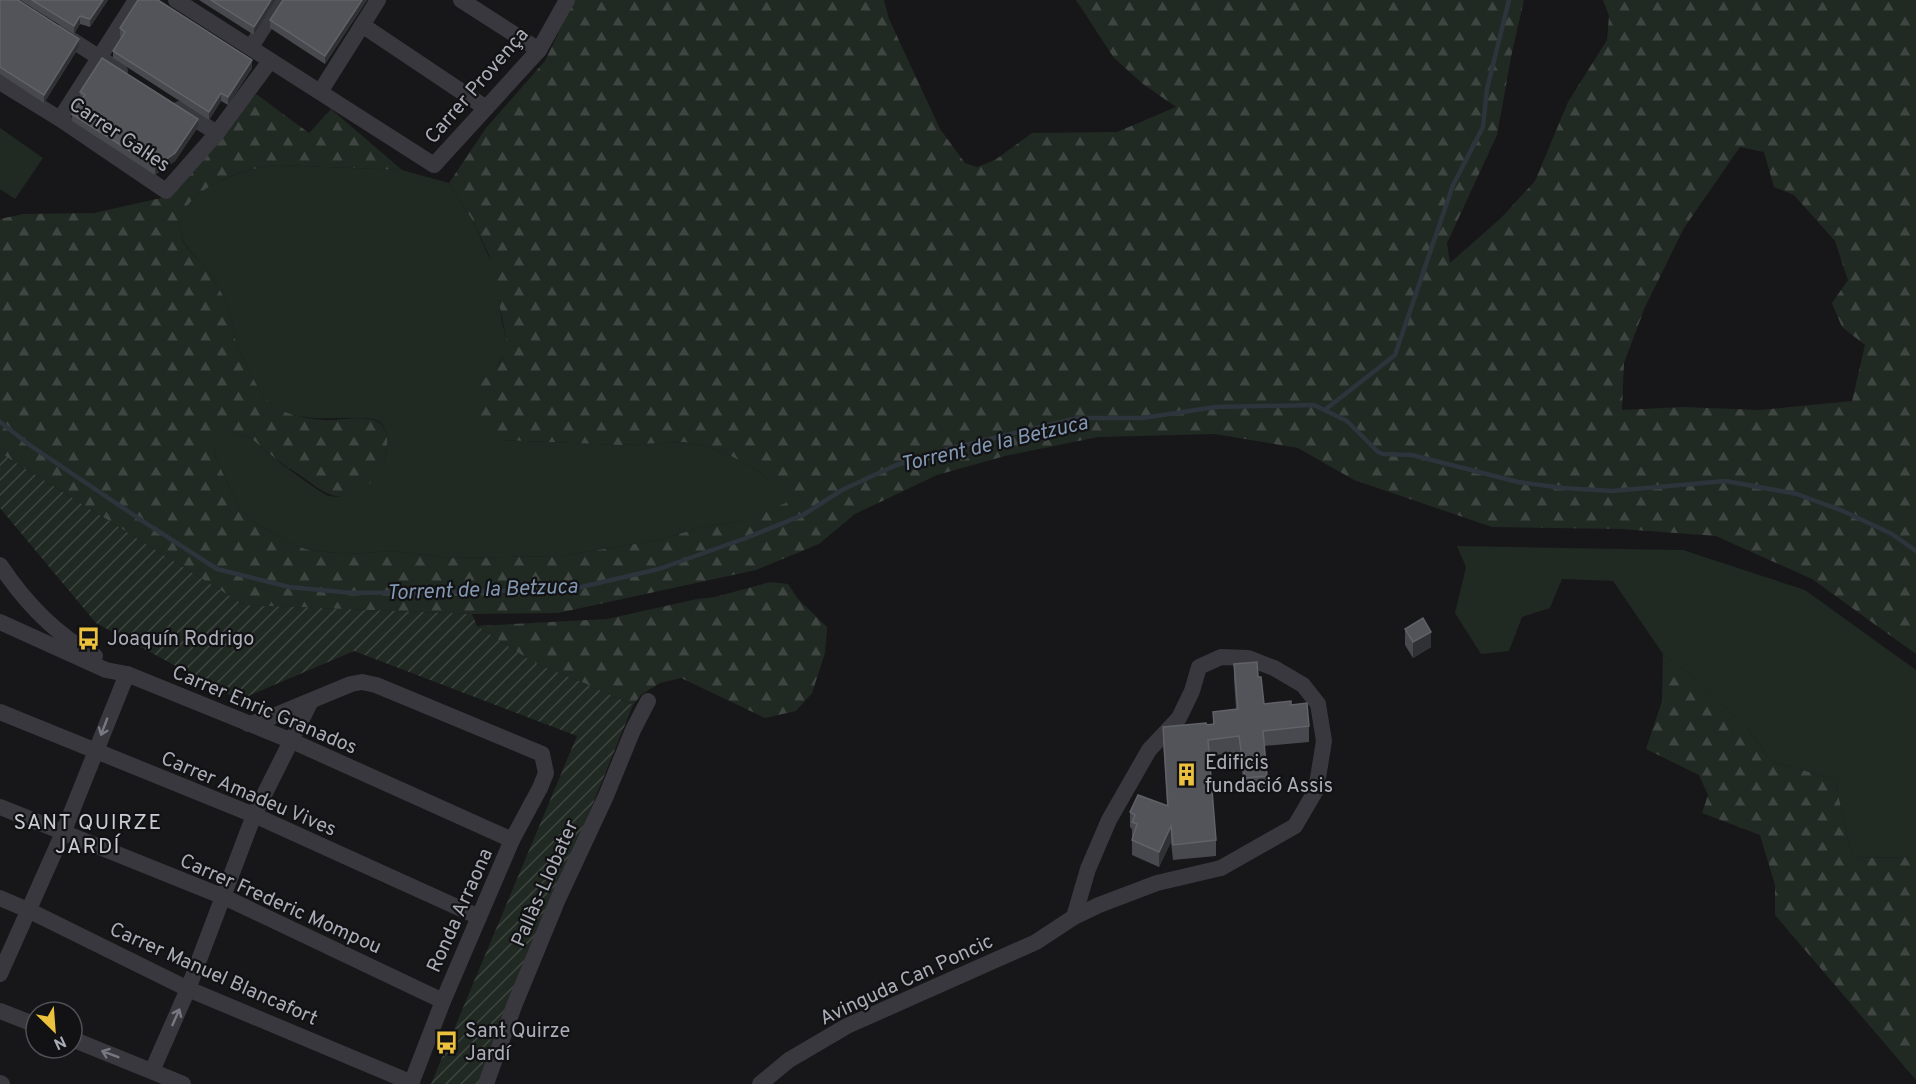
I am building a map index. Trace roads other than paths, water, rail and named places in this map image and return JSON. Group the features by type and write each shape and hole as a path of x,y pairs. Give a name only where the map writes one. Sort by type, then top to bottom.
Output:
{"street":[{"path":"60,119 136,0"},
{"path":"251,47 281,0"},
{"path":"183,2 321,92 378,0"},
{"path":"461,0 539,50"},
{"name":"Carrer Provença","path":"321,92 434,165 539,50 567,0"},
{"path":"362,25 486,108"},
{"path":"50,26 138,83"},
{"name":"Carrer Gal·les","path":"0,82 166,190 217,133 270,60"},
{"path":"168,102 217,133"},
{"path":"0,566 24,597 54,627 89,653 127,674 63,833 0,974"},
{"name":"Carrer Enric Granados","path":"0,622 106,670 127,674 292,741 512,840"},
{"name":"Avinguda Can Poncic","path":"760,1084 789,1060 847,1026 1036,942 1074,917 1099,905 1157,884 1221,868 1295,826 1316,790 1324,741 1318,704 1304,685 1274,668 1248,658 1221,657 1198,667 1192,691 1179,718 1149,750 1109,820 1088,869 1074,917"},
{"name":"Ronda Arraona","path":"311,701 351,684 362,682 376,685 542,754 546,773 512,840 443,1001 412,1083"},
{"path":"248,724 311,701"},
{"path":"152,1071 189,989 254,815 311,701"},
{"name":"Pallàs-Llobater","path":"486,1084 514,1006 558,899 648,701"},
{"name":"Carrer Amadeu Vives","path":"0,712 254,815 479,917"},
{"name":"Carrer Frederic Mompou","path":"0,807 224,897 443,1001"},
{"name":"Carrer Manuel Blancafort","path":"0,898 28,909 189,989 412,1083"},
{"path":"0,1011 24,1020"},
{"path":"84,1044 183,1084"}],"waterway":[{"path":"1326,409 1395,355 1453,185 1483,127 1487,89 1509,0"},
{"name":"Torrent de la Betzuca","path":"0,422 31,446 217,569 289,587 352,593 568,590 659,569 746,538 803,515 842,490 894,466 948,449 1078,418 1143,418 1216,407 1314,405 1347,421 1378,452 1383,454 1412,455 1518,482 1612,491 1726,481 1797,494 1843,511 1892,534 1916,551"}],"place":[{"name":"Joaquín Rodrigo","path":"89,638"},
{"name":"Edificis fundació Assis","path":"1187,774"},
{"name":"Sant Quirze Jardí","path":"447,1042"}],"district":[{"name":"SANT QUIRZE JARDÍ","path":"88,834"}]}
